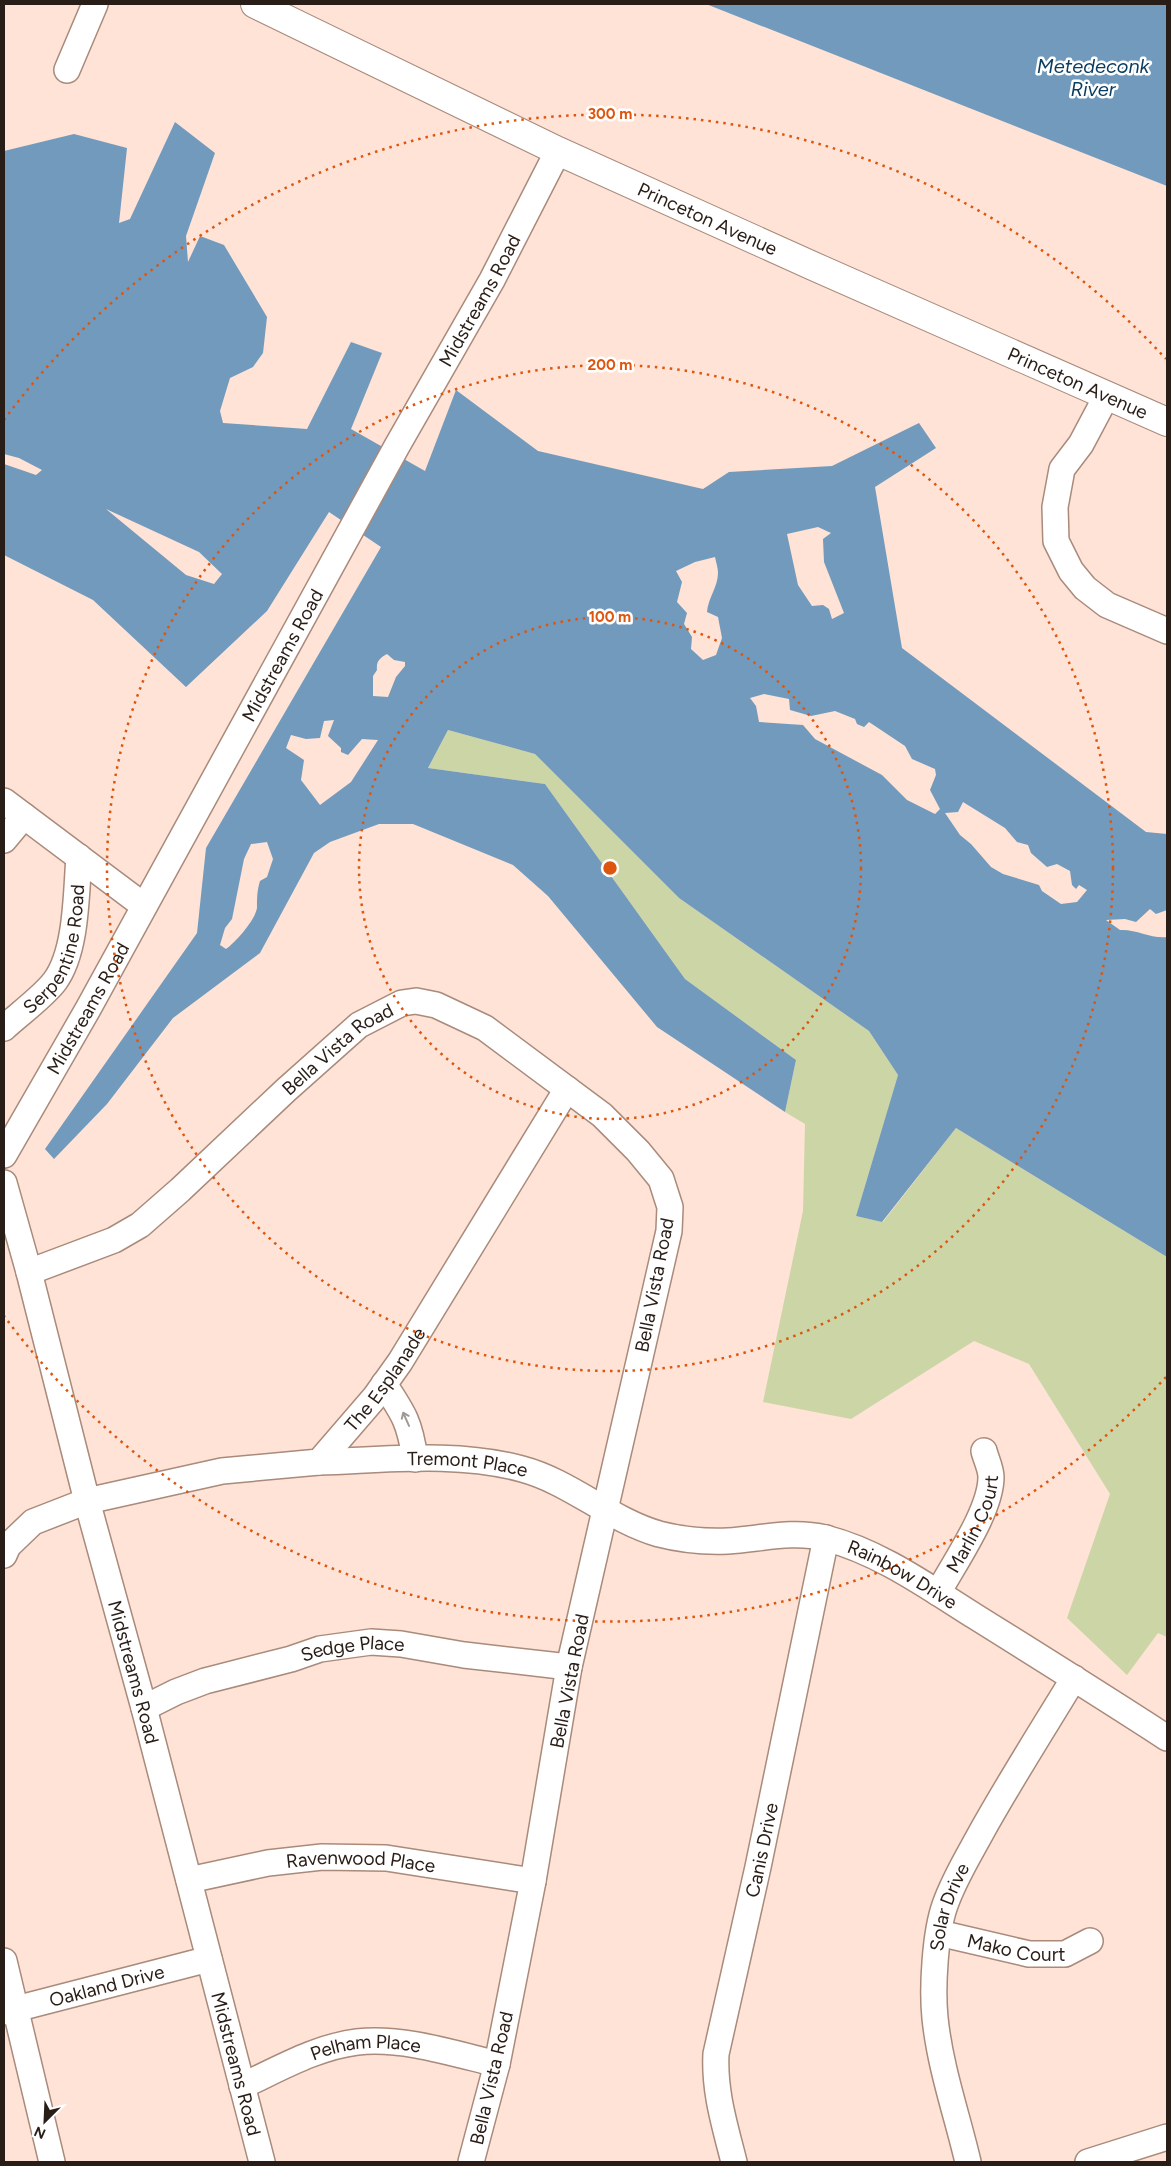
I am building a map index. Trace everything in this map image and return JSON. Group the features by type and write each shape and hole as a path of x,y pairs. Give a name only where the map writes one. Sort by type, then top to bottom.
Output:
{"main road":[{"name":"Princeton Avenue","path":"255,4 558,151 796,259 1167,422"}],"street":[{"path":"67,70 95,4"},
{"name":"Midstreams Road","path":"4,1155 10,1127 88,1009 344,546 397,446 492,280 558,151"},
{"path":"1107,395 1081,444 1062,469 1055,507 1056,541 1071,571 1085,588 1107,605 1167,631"},
{"path":"4,801 144,906"},
{"path":"4,840 24,816"},
{"name":"Serpentine Road","path":"4,1028 54,982 64,966 70,945 79,857"},
{"name":"Bella Vista Road","path":"29,1272 114,1240 140,1225 359,1025 402,1003 416,1001 436,1005 485,1028 602,1115 638,1150 661,1179 670,1207 669,1231 569,1667 533,1881 497,2064 471,2162"},
{"name":"The Esplanade","path":"319,1462 400,1362 567,1090"},
{"name":"Midstreams Road","path":"4,1182 262,2162"},
{"path":"384,1384 405,1415 411,1432 415,1459"},
{"name":"Marlin Court","path":"938,1593 979,1520 988,1498 991,1476 984,1451"},
{"name":"Tremont Place","path":"319,1462 435,1458 481,1462 522,1469 558,1484 605,1511"},
{"path":"4,1555 8,1546 33,1522 87,1500 222,1471 319,1462"},
{"name":"Rainbow Drive","path":"605,1511 658,1533 696,1541 729,1541 781,1535 812,1535 858,1548 938,1593 1167,1738"},
{"name":"Canis Drive","path":"734,2162 719,2105 715,2078 716,2054 758,1867 826,1538"},
{"name":"Sedge Place","path":"144,1708 176,1692 204,1682 291,1659 320,1649 371,1642 402,1644 464,1655 569,1667"},
{"name":"Solar Drive","path":"968,2162 940,2050 935,2018 934,1989 939,1933 944,1907 957,1875 1074,1678"},
{"name":"Ravenwood Place","path":"189,1880 268,1863 331,1857 386,1858 533,1881"},
{"name":"Mako Court","path":"939,1933 1029,1954 1065,1954 1090,1941"},
{"name":"Oakland Drive","path":"10,2011 209,1959"},
{"path":"4,1961 10,2011 52,2162"},
{"name":"Pelham Place","path":"242,2086 314,2053 356,2042 386,2041 436,2049 497,2064"},
{"path":"1088,2162 1167,2136"}],"green space":[{"path":"448,730 535,754 679,898 869,1031 898,1075 856,1216 883,1222 956,1128 1167,1257 1167,1637 1158,1633 1127,1675 1067,1618 1110,1494 1029,1364 974,1341 851,1419 763,1402 803,1211 805,1124 785,1112 796,1060 685,979 545,784 428,768"}],"water":[{"name":"Metedeconk River","path":"706,4 1167,4 1167,186"},
{"path":"175,122 215,153 186,236 188,262 200,236 224,245 267,317 263,353 253,367 230,378 220,411 223,423 307,429 351,342 382,353 351,429 425,471 456,390 538,451 703,489 729,472 832,466 919,423 936,448 875,487 902,648 1146,832 1167,834 1167,910 1156,914 1150,909 1136,922 1125,919 1106,920 1120,930 1155,937 1167,937 1167,1257 956,1128 882,1222 856,1216 898,1075 869,1031 679,898 535,754 448,730 428,768 545,784 685,979 796,1060 785,1112 657,1027 548,896 513,865 413,824 379,824 330,842 314,853 260,953 173,1018 107,1104 54,1159 45,1149 197,933 206,848 381,547 329,512 267,611 186,687 93,600 4,555 4,464 36,475 42,470 19,458 4,454 4,151 74,134 127,148 119,223 130,219","holes":["106,509 199,552 222,574 214,584 186,575","818,527 831,533 823,539 824,562 844,613 832,619 829,609 823,605 812,606 798,585 787,534","715,557 718,578 707,612 718,617 722,638 716,655 703,660 691,649 692,637 684,624 687,613 677,602 682,582 676,571 695,562","387,654 394,660 405,662 405,666 396,677 388,697 373,696 373,676 382,657","764,694 789,699 790,710 811,716 835,711 855,719 857,724 864,727 869,722 905,746 912,759 935,769 936,775 930,790 940,809 935,814 907,800 882,775 815,739 803,725 759,722 756,706 750,698","334,720 328,736 341,748 341,752 348,755 362,739 378,740 351,782 320,805 301,780 304,760 286,748 291,735 306,739 320,738 324,721","963,802 1005,828 1017,842 1028,845 1031,853 1047,867 1057,864 1070,871 1072,885 1076,889 1079,885 1087,890 1077,902 1061,904 1042,891 1039,885 1003,874 991,867 971,844 960,835 945,813 958,812","267,842 273,859 267,877 260,881 256,913 240,936 226,949 220,945 225,928 232,919 244,859 251,844"]}]}
